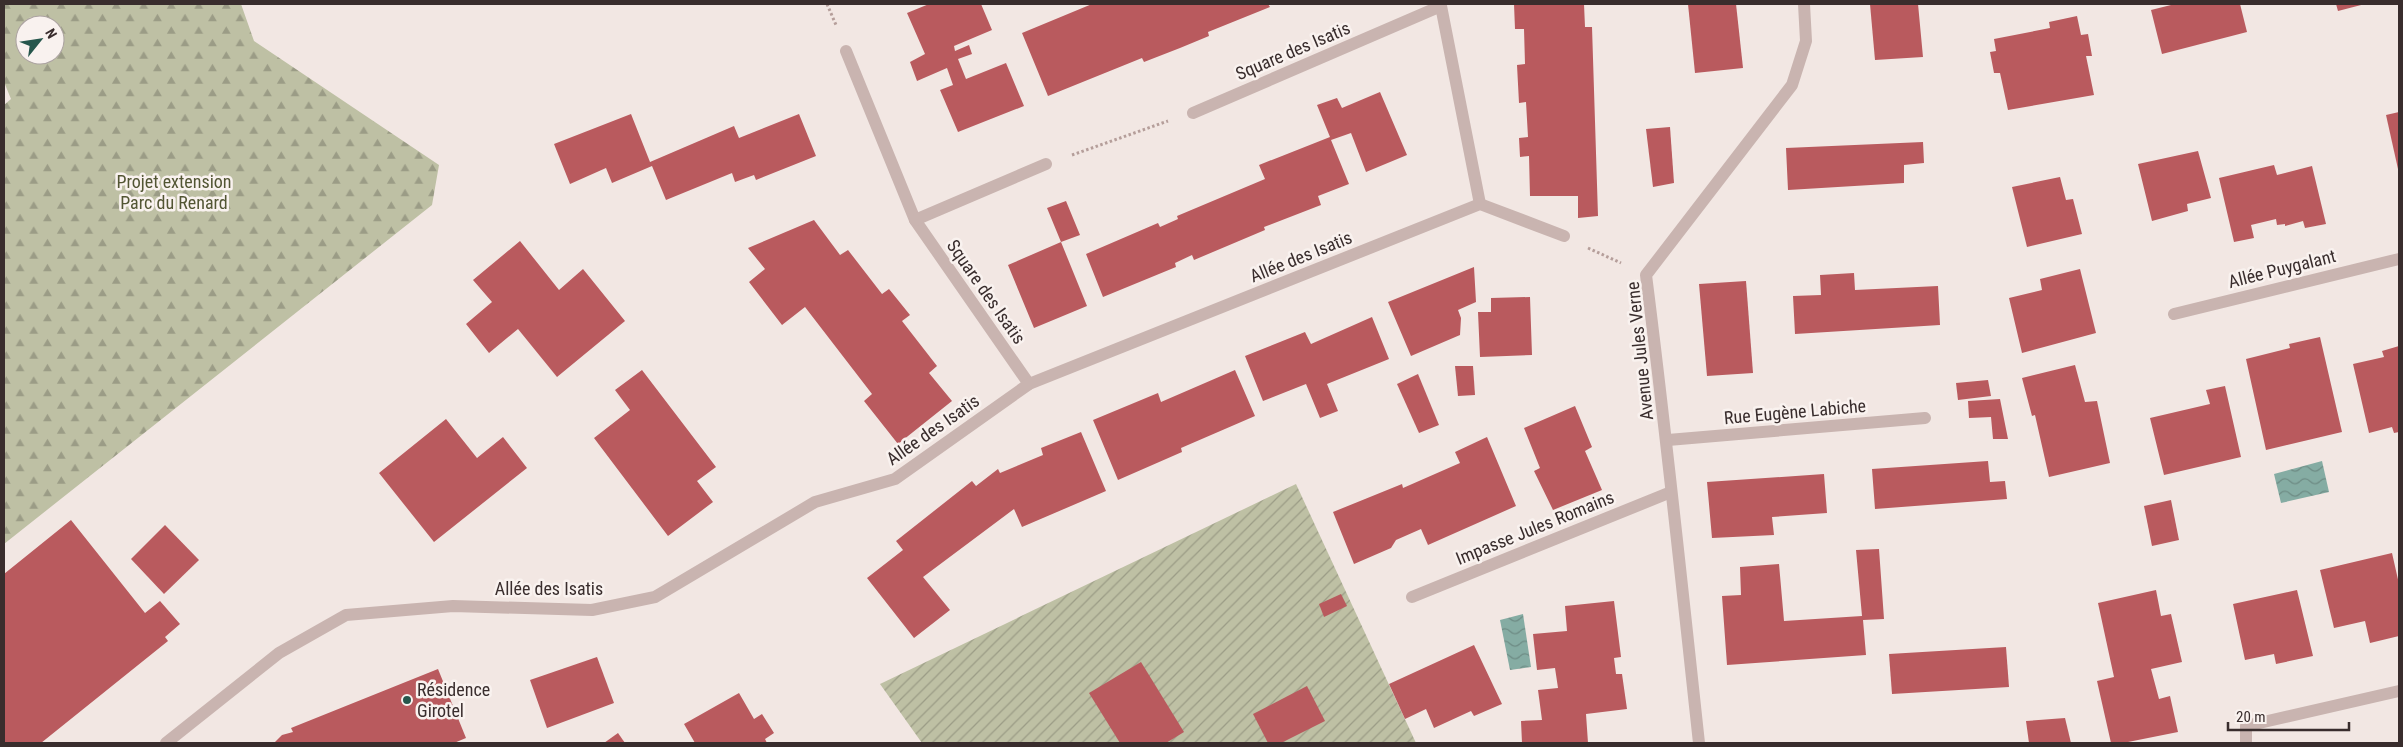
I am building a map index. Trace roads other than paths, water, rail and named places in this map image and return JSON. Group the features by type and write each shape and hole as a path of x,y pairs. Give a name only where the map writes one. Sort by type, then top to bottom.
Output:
{"street":[{"name":"Avenue Jules Verne","path":"1699,743 1671,492 1668,440 1646,276 1792,85 1806,41 1804,4"},
{"name":"Square des Isatis","path":"1193,113 1441,6 1480,204"},
{"name":"Square des Isatis","path":"846,51 915,220 1029,384"},
{"path":"915,220 1046,164"},
{"path":"1480,204 1564,236"},
{"name":"Allée des Isatis","path":"166,743 280,653 346,615 453,606 592,610 655,597 815,502 895,479 1029,384 1480,204"},
{"name":"Allée Puygalant","path":"2174,314 2399,258"},
{"name":"Rue Eugène Labiche","path":"1668,440 1925,418"},
{"name":"Impasse Jules Romains","path":"1412,598 1671,492"},
{"path":"2246,743 2246,726 2399,691"}],"water":[{"path":"2322,461 2329,492 2281,503 2274,474"},
{"path":"1523,614 1531,667 1510,670 1500,620"}],"place":[{"name":"Résidence Girotel","path":"407,700"}],"park label":[{"name":"Projet extension Parc du Renard","path":"174,192"}]}
